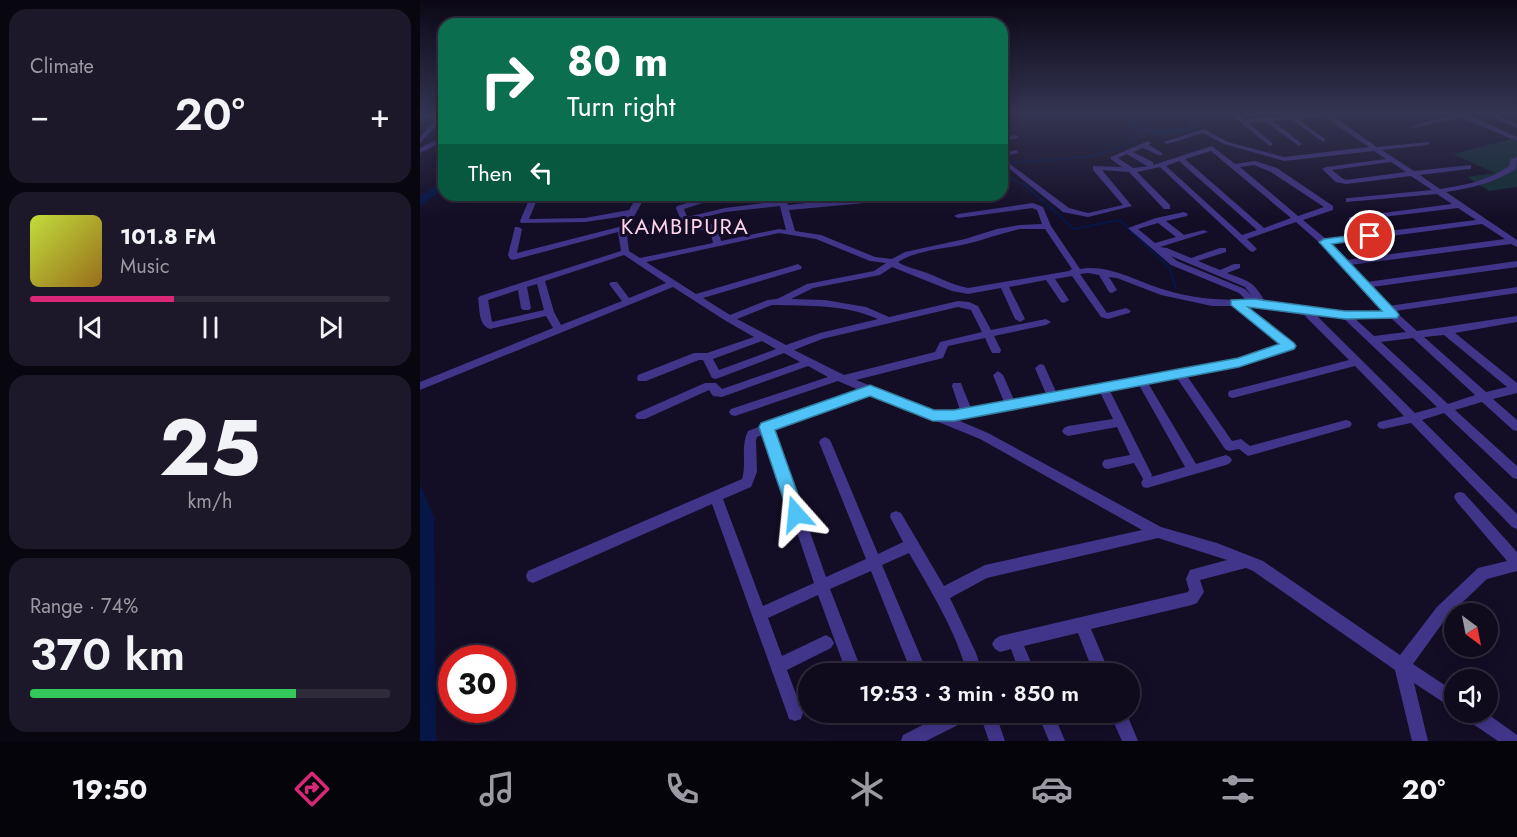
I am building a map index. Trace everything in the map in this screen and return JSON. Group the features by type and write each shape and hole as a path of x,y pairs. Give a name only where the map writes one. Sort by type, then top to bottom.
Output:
{"street":[{"path":"1135,149 1113,159 1130,169 1167,207"},
{"path":"1152,149 1160,154"},
{"path":"1008,165 1066,210 1088,215 1128,206 1096,168 1140,170 1206,149"},
{"path":"1212,149 1324,242 1390,312 1517,427"},
{"path":"1246,149 1284,159 1378,149"},
{"path":"1374,149 1439,190 1514,242"},
{"path":"1008,154 1016,152"},
{"path":"1128,152 1150,164"},
{"path":"1179,158 1263,231"},
{"path":"1349,200 1439,190 1490,181 1506,173 1513,167 1513,160 1517,159"},
{"path":"1392,160 1326,169 1339,180 1346,182 1468,167"},
{"path":"1235,166 1255,163 1264,165 1330,208 1297,221 1241,237"},
{"path":"1161,165 1253,249"},
{"path":"532,201 524,221 585,220 634,212"},
{"path":"640,201 622,232 625,252 729,319 842,378 984,436 1158,532 1217,549 1258,566 1444,695"},
{"path":"684,219 680,208 703,201"},
{"path":"518,229 513,257 726,210 782,202 791,232"},
{"path":"958,216 1033,205 1040,209 1047,226 1104,315 1126,311"},
{"path":"1352,219 1461,205"},
{"path":"1184,213 1132,228 1174,263 1242,291 1257,303"},
{"path":"1159,220 1182,238"},
{"path":"1324,242 1484,221"},
{"path":"695,229 714,226 717,244"},
{"path":"638,261 779,231 818,237 873,260 890,261 908,254 967,241 997,231 1047,226"},
{"path":"1155,246 1204,232"},
{"path":"1344,263 1514,242"},
{"path":"1155,246 1248,285 1254,290 1257,303"},
{"path":"1190,261 1223,250"},
{"path":"549,312 488,326 484,297 625,252"},
{"path":"890,261 900,268 919,273 952,288 968,291 1075,271 1102,272 1161,292 1212,303 1257,303 1307,312 1345,315 1390,312 1517,290"},
{"path":"779,302 810,286 877,273 885,269 890,261"},
{"path":"1364,285 1517,264"},
{"path":"1220,273 1238,266"},
{"path":"696,297 798,267"},
{"path":"1102,272 1112,290"},
{"path":"1049,277 1064,300"},
{"path":"540,280 549,312 558,329"},
{"path":"420,386 674,283"},
{"path":"614,284 627,302"},
{"path":"522,285 526,308"},
{"path":"1005,285 1020,319"},
{"path":"729,319 768,302 779,302 822,303 863,310 889,321"},
{"path":"933,416 967,413 1239,363 1289,346 1235,303"},
{"path":"707,357 718,376 820,336 955,305 969,305 975,308 996,350"},
{"path":"1307,312 1517,524"},
{"path":"1345,315 1517,474"},
{"path":"1371,340 1517,319"},
{"path":"735,412 806,387 939,355 946,343 987,332 1046,322"},
{"path":"1383,425 1414,420 1445,407 1517,389 1446,331"},
{"path":"642,378 698,356 707,357 764,337"},
{"path":"641,416 709,386 712,386 717,393 722,393 810,362"},
{"path":"1233,394 1357,362"},
{"path":"1040,368 1053,396"},
{"path":"1180,374 1229,446 1241,444 1248,451 1347,424"},
{"path":"998,375 1011,405"},
{"path":"1141,380 1193,470"},
{"path":"957,386 967,413"},
{"path":"1103,387 1147,479 1193,470 1226,460"},
{"path":"533,576 747,483 751,477 748,444 750,435 870,390"},
{"path":"1068,430 1120,422"},
{"path":"767,427 851,663"},
{"path":"825,442 916,663"},
{"path":"1108,464 1137,458"},
{"path":"717,497 795,713"},
{"path":"1402,666 1442,612 1483,573 1517,563 1460,497"},
{"path":"896,518 941,595 972,663"},
{"path":"941,595 985,572 1158,532"},
{"path":"759,615 823,588 912,545"},
{"path":"1021,663 1007,642 1192,598 1197,592 1193,579 1195,575 1247,561"},
{"path":"1082,625 1098,663"},
{"path":"778,666 826,643"},
{"path":"1402,666 1420,741"},
{"path":"909,741 944,723"},
{"path":"991,723 997,741"},
{"path":"1050,723 1057,741"},
{"path":"1123,723 1130,741"},
{"path":"1486,723 1512,741"}],"green space":[{"path":"1474,149 1517,149 1517,187 1489,191 1467,177 1495,173 1453,154"}],"water":[{"path":"420,484 434,517 436,741 420,741"}],"waterway":[{"path":"1008,163 1094,156 1115,149"},
{"path":"1008,176 1026,186 1074,229 1120,220 1170,269 1176,289"},
{"path":"420,202 438,188"}],"district":[{"name":"KAMBIPURA","path":"685,226"}],"route":[{"path":"796,514 767,427 870,390 933,416 954,416 1239,363 1289,346 1235,303 1254,303 1307,312 1345,315 1393,315 1324,242 1370,236"}]}
